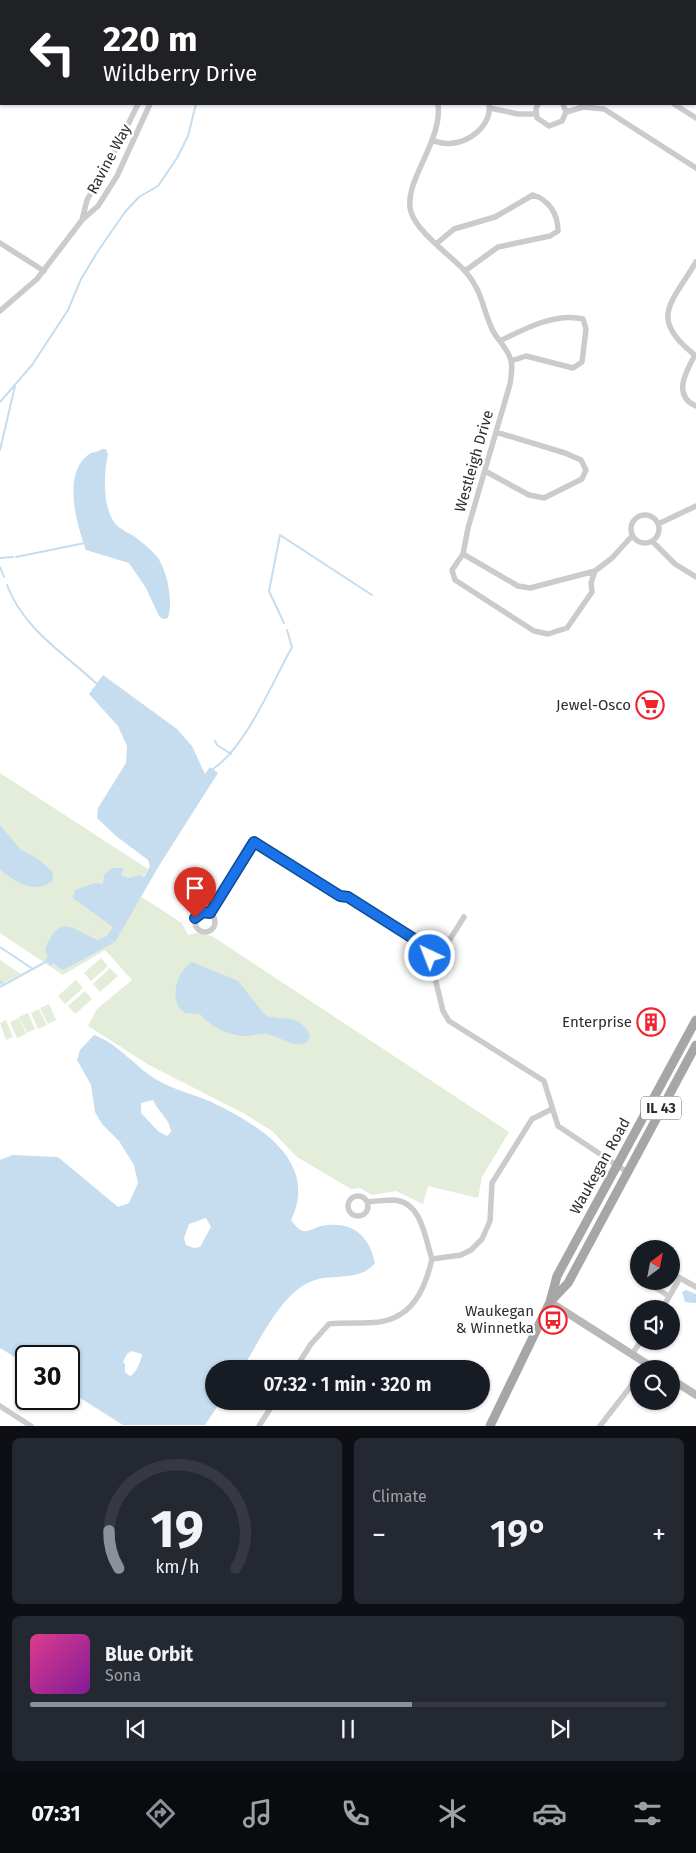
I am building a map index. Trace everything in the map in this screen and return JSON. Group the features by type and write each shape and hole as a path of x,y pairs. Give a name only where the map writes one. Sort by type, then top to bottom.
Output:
{"main road":[{"name":"Waukegan Road","path":"490,1426 550,1302 557,1276 696,1020"},
{"name":"Waukegan Road","path":"550,1302 568,1283 696,1045"}],"street":[{"name":"Ravine Way","path":"82,220 87,200 118,145 138,105"},
{"name":"Ravine Way","path":"0,311 44,271 82,220 98,206 117,176 150,105"},
{"path":"438,105 439,123 409,202 411,214 417,224 465,271 479,289 493,331 511,361 526,356 573,368 582,362 586,329 583,319 572,316 538,324 500,341"},
{"path":"538,105 536,114 540,122 554,126 562,121 566,112 563,105"},
{"path":"676,105 696,118"},
{"path":"433,140 441,144 457,142 475,135 488,120 490,106 518,114 536,114"},
{"path":"566,112 583,107 605,106 696,168"},
{"path":"436,244 454,229 495,217 520,201 534,195 544,198 554,211 558,231 550,236 498,247 465,271"},
{"path":"0,242 44,271"},
{"path":"696,262 668,304 668,320 672,332 696,356 684,374 682,390 686,399 696,406"},
{"name":"Westleigh Drive","path":"511,361 510,384 468,528 463,554 452,570 455,580 534,631 545,634 557,633 568,628 592,592 595,571"},
{"path":"485,471 529,495 544,498 582,479 586,470 581,460 496,432"},
{"path":"658,524 696,506"},
{"path":"647,515 654,518 658,524 659,532 652,541 641,543 632,536 631,526 637,517 647,515"},
{"path":"463,554 518,586 530,588 595,571 612,558 632,536"},
{"path":"652,541 675,564 696,577"},
{"path":"210,913 254,842 340,896 348,897 425,946 430,953 443,1011 449,1020 544,1081 550,1095 552,1110 558,1126 564,1132 627,1172"},
{"path":"432,962 437,960 464,916"},
{"path":"432,1259 461,1255 471,1250 482,1239 490,1221 492,1183 532,1119 552,1110"},
{"path":"301,1360 311,1344 329,1324 379,1322 390,1319 409,1308 418,1299 423,1290 432,1259 418,1216 410,1206 396,1200 367,1202"},
{"path":"680,1278 696,1287"},
{"path":"659,1290 669,1296"},
{"path":"667,1300 673,1290"},
{"path":"550,1302 641,1360"},
{"path":"632,1354 635,1350"},
{"path":"680,1385 696,1395"},
{"path":"600,1426 630,1387"},
{"path":"0,1406 31,1426"},
{"path":"259,1426 269,1410"}],"green space":[{"path":"0,773 148,869 134,892 182,923 188,935 196,933 212,936 509,1132 482,1177 478,1198 428,1186 423,1204 396,1191 372,1195 360,1188 351,1189 297,1157 272,1131 245,1114 149,1065 88,1026 97,1009 132,980 105,950 63,975 0,933"},
{"path":"101,958 108,966 91,981 84,973"},
{"path":"0,960 21,974 0,985"},
{"path":"110,968 118,976 100,992 93,984"},
{"path":"76,980 83,988 65,1004 58,996"},
{"path":"85,991 92,999 75,1014 68,1006"},
{"path":"49,1004 56,1020 48,1024 40,1008"},
{"path":"39,1009 47,1025 38,1029 31,1013"},
{"path":"28,1013 35,1029 27,1033 19,1017"},
{"path":"19,1018 26,1034 17,1038 10,1022"},
{"path":"6,1020 13,1037 6,1040 0,1023"}],"water":[{"path":"106,449 108,454 105,488 110,515 116,525 149,548 162,564 170,596 168,618 163,619 159,616 146,588 129,563 86,550 79,528 74,501 75,474 80,464 88,455"},
{"path":"103,675 177,729 192,746 205,774 210,767 218,773 157,869 115,942 63,970 53,963 50,966 45,958 48,957 45,949 57,930 68,926 98,940 107,936 113,927 73,898 75,890 95,883 103,884 104,875 112,868 124,868 121,876 130,878 139,875 144,877 150,866 148,860 116,836 97,818 98,808 126,763 127,746 118,726 89,694"},
{"path":"0,825 20,849 38,859 53,872 52,882 31,887 18,882 0,870"},
{"path":"192,962 238,981 265,1015 295,1020 300,1023 310,1035 307,1043 291,1043 267,1034 235,1035 216,1027 200,1014 183,1012 177,1004 177,984 183,971"},
{"path":"94,1035 104,1039 150,1076 171,1087 209,1101 246,1120 278,1146 290,1162 297,1179 298,1199 291,1220 296,1226 304,1231 332,1225 350,1227 363,1237 372,1253 375,1263 361,1273 318,1279 299,1288 280,1308 248,1360 205,1360 205,1410 215,1410 205,1425 123,1425 80,1398 80,1345 15,1345 15,1357 0,1348 0,1160 13,1155 58,1157 118,1207 129,1203 138,1183 134,1165 119,1141 102,1124 95,1112 91,1085 77,1060 80,1050","holes":["153,1100 170,1127 171,1132 167,1136 158,1131 141,1113 141,1103","206,1218 211,1227 200,1247 194,1248 186,1245 184,1238 189,1224","131,1351 142,1354 138,1367 130,1376 125,1372 125,1364 123,1362"]},
{"path":"686,1290 696,1294 696,1303 685,1302 682,1292"}],"waterway":[{"path":"0,402 32,365 68,310 81,279 98,251 125,212 139,197 158,186 177,158 188,136 196,105"},
{"path":"0,450 15,386"},
{"path":"284,623 269,591 280,535 372,595"},
{"path":"16,557 85,543"},
{"path":"0,558 13,557"},
{"path":"0,567 4,577"},
{"path":"7,585 14,601 34,628 98,685"},
{"path":"213,769 236,746 267,696 292,647 287,630"},
{"path":"215,741 217,745 231,754"},
{"path":"0,947 33,969"},
{"path":"0,987 49,960"},
{"path":"0,981 4,985"}],"place":[{"name":"Jewel-Osco","path":"650,705"},
{"name":"Enterprise","path":"651,1022"},
{"name":"Waukegan & Winnetka","path":"553,1320"}],"route":[{"path":"195,918 203,912 210,913 254,842 340,896 348,897 419,942 428,949 430,956"}]}
